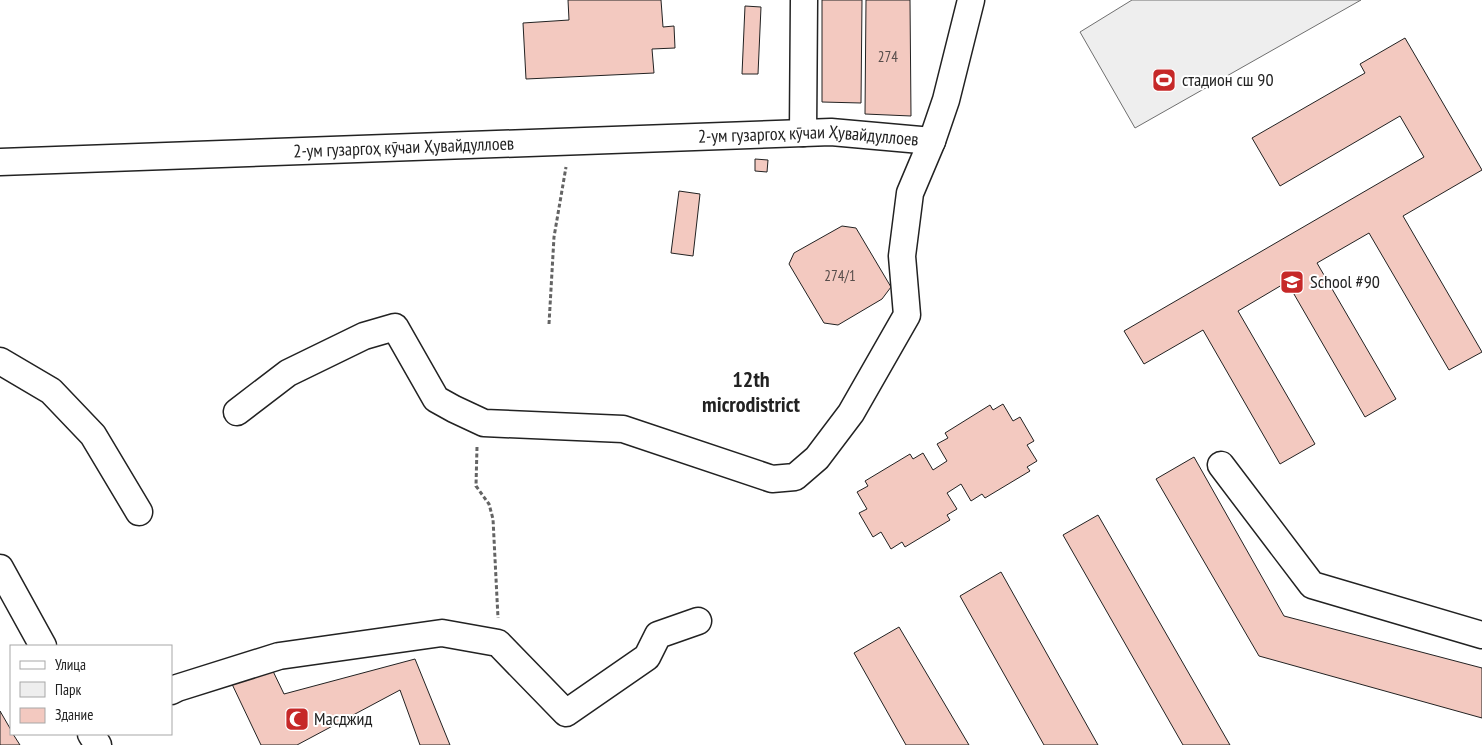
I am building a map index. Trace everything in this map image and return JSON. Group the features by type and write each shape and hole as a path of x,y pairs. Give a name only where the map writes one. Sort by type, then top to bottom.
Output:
{"street":[{"path":"803,133 804,0"},
{"path":"932,141 946,100 971,0"},
{"name":"2-ум гузаргоҳ кӯчаи Ҳувайдуллоев","path":"0,162 831,132 932,141 910,193 902,256 907,315 851,413 817,458 795,476 772,479 623,429 484,423 436,399 395,327 364,336 288,373 237,412"},
{"path":"0,361 51,391 93,435 139,512"},
{"path":"1221,465 1312,584 1482,635"},
{"path":"0,568 42,645"},
{"path":"172,690 279,656 442,633 498,643 566,713 647,657 658,635 698,621"}],"path":[{"path":"549,324 554,237 570,141"},
{"path":"478,420 476,486 489,504 493,519 498,604 497,624 482,640"}],"green space":[{"name":"стадион сш 90","path":"1132,0 1361,0 1135,128 1080,32"}],"building":[{"path":"568,0 661,0 663,27 674,26 675,48 652,49 654,73 526,79 523,23 569,20"},
{"path":"822,0 862,0 861,103 822,102"},
{"path":"866,0 910,0 911,116 865,114"},
{"path":"745,6 761,7 758,74 742,74"},
{"path":"1405,38 1482,170 1403,216 1482,352 1449,370 1369,233 1317,263 1396,399 1365,417 1287,282 1238,311 1315,444 1280,464 1203,330 1144,364 1124,331 1424,157 1400,116 1280,186 1252,138 1365,73 1360,64"},
{"path":"755,159 768,160 767,172 755,171"},
{"path":"679,191 700,194 693,256 671,253"},
{"path":"842,226 856,228 891,287 882,299 838,325 824,323 789,264 794,253"},
{"path":"1003,404 1013,421 1020,417 1034,441 1027,445 1037,461 1027,467 1030,471 985,498 982,494 971,501 961,484 947,493 957,509 947,515 950,520 905,547 902,542 891,549 881,532 873,537 859,513 867,509 857,492 868,486 865,481 910,454 913,459 923,453 933,470 947,461 937,444 948,438 945,433 990,405 993,410"},
{"path":"1194,457 1284,616 1482,668 1482,718 1259,656 1156,479"},
{"path":"1098,515 1230,745 1183,745 1063,535"},
{"path":"1001,572 1098,745 1044,745 960,596"},
{"path":"899,627 969,745 906,745 854,653"},
{"name":"Масджид","path":"415,659 450,745 420,745 400,690 297,745 261,745 231,682 271,667 284,694"},
{"path":"0,711 10,728 10,735 14,735 20,745 0,745"}],"place":[{"name":"стадион сш 90","path":"1164,80"},
{"name":"School #90","path":"1292,282"},
{"name":"Масджид","path":"297,719"}],"district":[{"name":"12th microdistrict","path":"751,392"}]}
